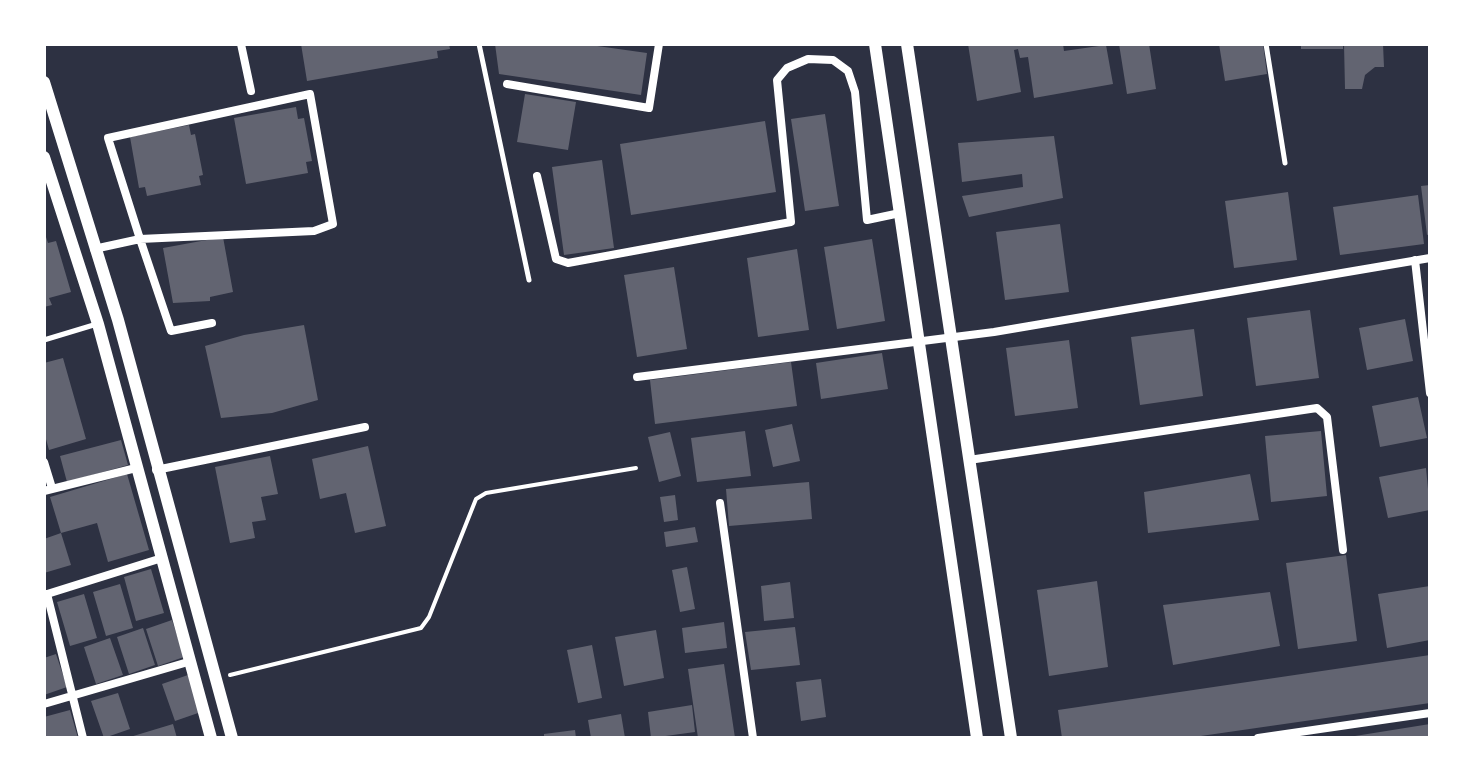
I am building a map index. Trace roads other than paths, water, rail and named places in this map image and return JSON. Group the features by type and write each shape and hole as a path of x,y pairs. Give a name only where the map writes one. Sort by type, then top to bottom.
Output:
{"street":[{"path":"241,44 251,91"},
{"path":"507,84 649,108 659,44"},
{"path":"875,44 977,738"},
{"path":"907,44 1011,738"},
{"path":"537,176 556,259 568,263 791,222 777,80 787,68 808,59 833,60 848,71 855,92 867,220 900,213"},
{"path":"44,82 47,104 118,320 156,470 232,738"},
{"path":"94,249 140,239 314,231 333,224 310,94 108,138 140,239 171,331 212,323"},
{"path":"44,157 98,324 211,738"},
{"path":"637,377 919,343 1430,258"},
{"path":"1415,260 1430,393"},
{"path":"969,460 1317,408 1327,417 1343,550"},
{"path":"156,470 365,427"},
{"path":"44,462 48,489 136,468"},
{"path":"720,503 753,738"},
{"path":"83,738 45,594 162,558"},
{"path":"44,704 188,662"},
{"path":"1258,738 1430,713"}],"lane":[{"path":"479,44 529,280"},
{"path":"1266,44 1285,163"},
{"path":"44,340 98,324"}]}
